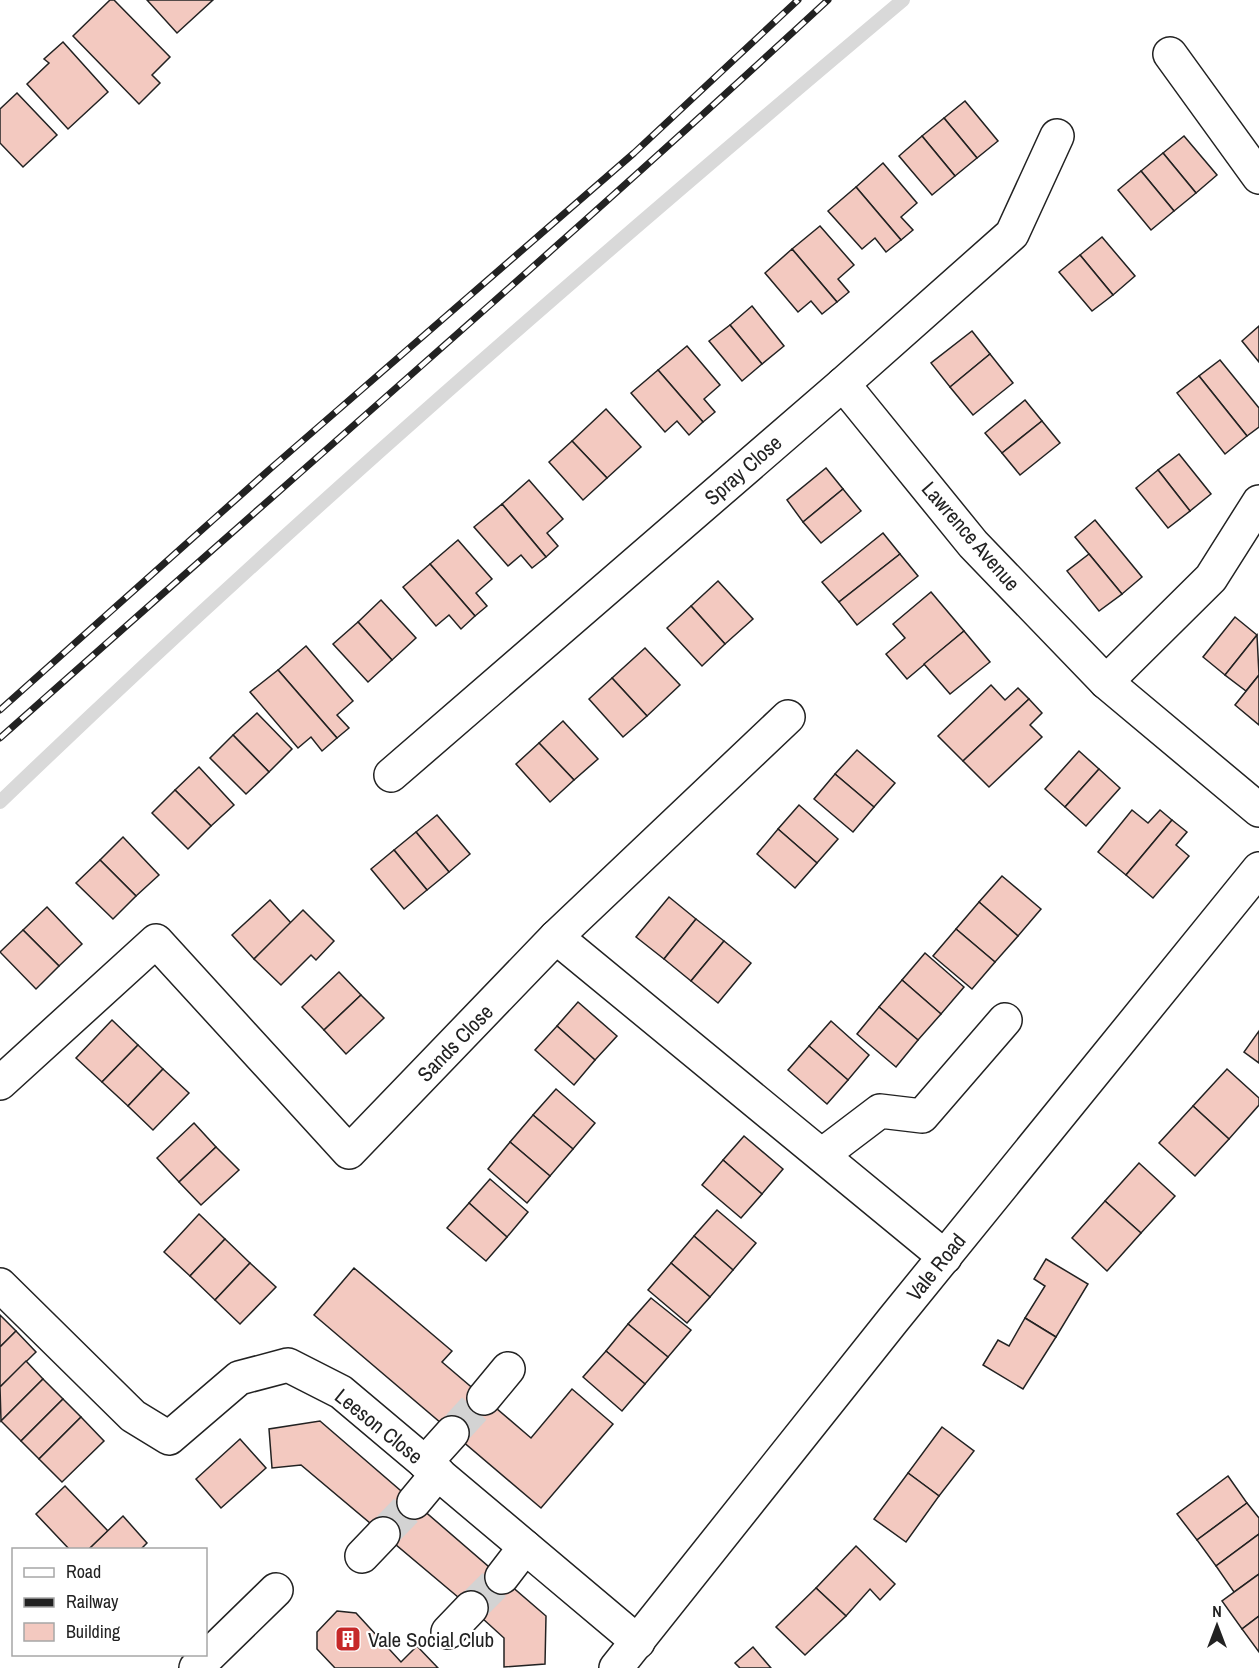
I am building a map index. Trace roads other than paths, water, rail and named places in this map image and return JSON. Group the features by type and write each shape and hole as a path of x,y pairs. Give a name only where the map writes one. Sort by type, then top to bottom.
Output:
{"street":[{"path":"1170,54 1259,177"},
{"name":"Spray Close","path":"391,775 843,384 1012,234 1058,136"},
{"name":"Lawrence Avenue","path":"843,384 973,544 1106,682 1259,810"},
{"path":"1106,682 1211,578 1259,502"},
{"path":"788,717 556,937 945,1257"},
{"name":"Vale Road","path":"616,1668 1259,869"},
{"name":"Sands Close","path":"0,1083 156,941 349,1152 556,937"},
{"path":"822,1155 879,1111 922,1116 1005,1020"},
{"name":"Leeson Close","path":"0,1285 133,1416 169,1438 239,1378 288,1365 341,1392 638,1642"},
{"path":"483,1398 508,1369"},
{"path":"414,1502 452,1433"},
{"path":"502,1577 525,1547"},
{"path":"196,1668 276,1590"},
{"path":"448,1632 471,1608"}],"waterway":[{"path":"0,802 220,595 332,494 558,294 903,0"}],"tunnel":[{"path":"452,1433 484,1398"},
{"path":"383,1534 414,1502"},
{"path":"471,1608 502,1577"}],"railway":[{"path":"0,710 270,469 634,153 798,0"},
{"path":"0,738 519,279 828,0"}],"place":[{"name":"Vale Social Club","path":"348,1639"}]}
